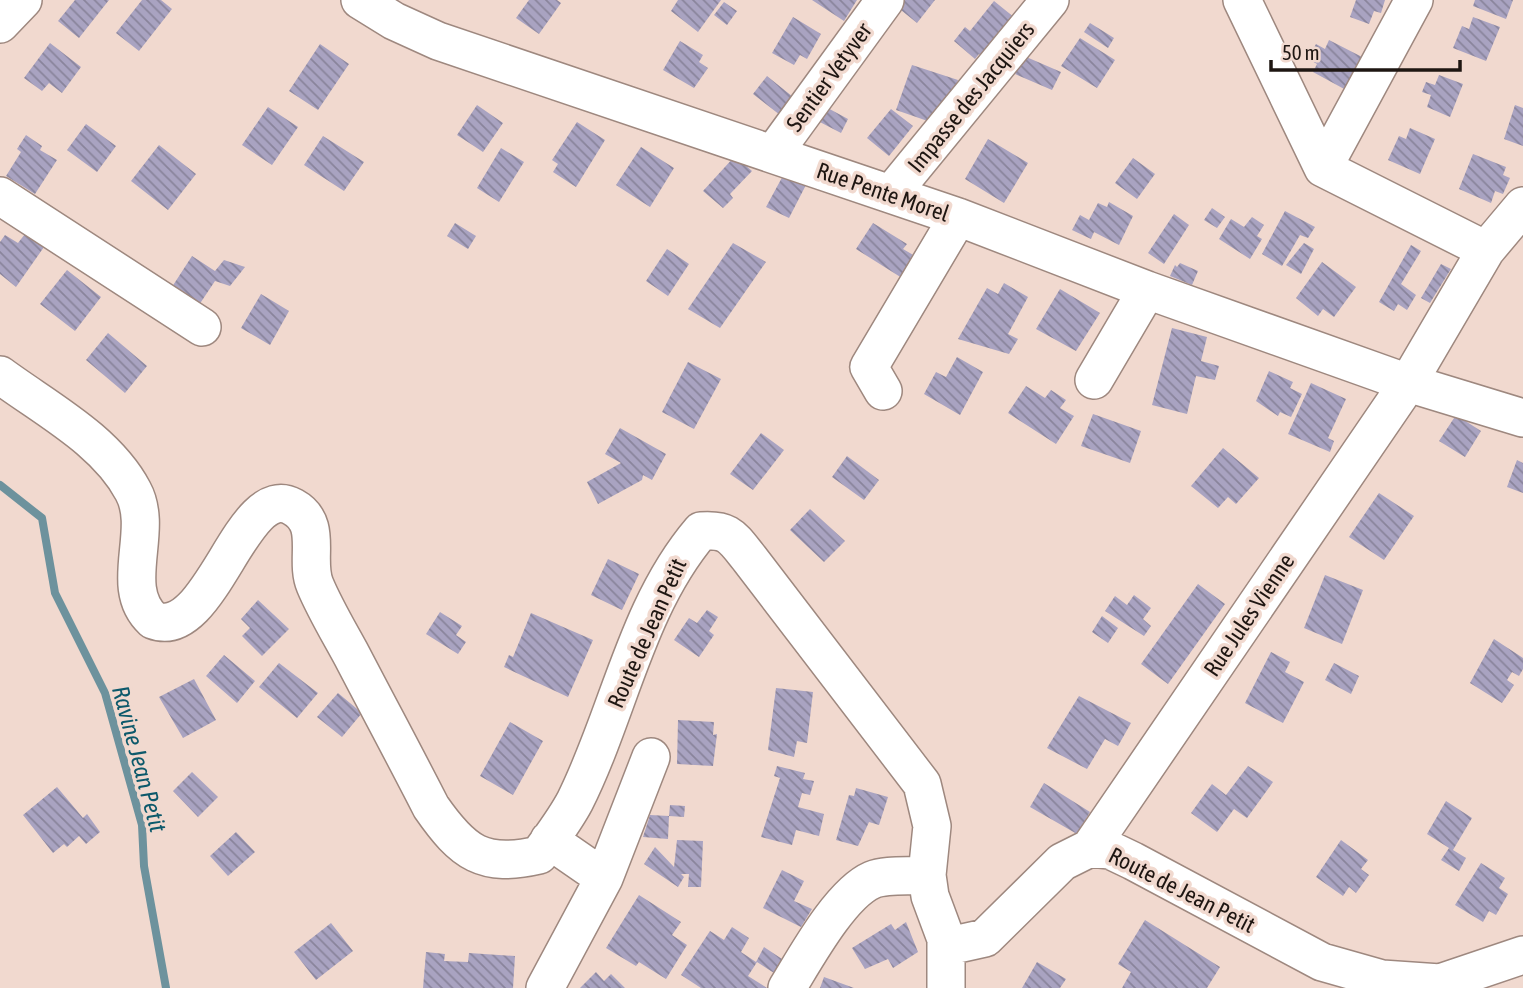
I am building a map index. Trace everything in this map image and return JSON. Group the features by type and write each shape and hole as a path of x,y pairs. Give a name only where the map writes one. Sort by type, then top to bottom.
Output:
{"street":[{"path":"0,24 23,0"},
{"name":"Rue Pente Morel","path":"360,0 394,21 438,41 958,217 1147,290 1408,383 1523,418"},
{"name":"Sentier Vetyver","path":"773,154 885,0"},
{"name":"Impasse des Jacquiers","path":"891,194 1050,0"},
{"path":"1242,0 1323,168 1486,250"},
{"path":"1323,168 1414,0"},
{"path":"0,196 202,327"},
{"name":"Rue Jules Vienne","path":"1090,848 1408,383 1486,250 1523,206"},
{"path":"883,391 869,368 958,217"},
{"path":"1094,380 1147,290"},
{"name":"Route de Jean Petit","path":"0,375 108,455 133,491 140,508 138,597 153,620 168,623 177,621 196,606 242,536 262,513 280,504 290,505 301,512 312,532 313,582 431,807 447,830 488,860 510,862 539,855 574,803 645,629 679,557 701,531 721,529 732,537 749,558 922,784 932,826 927,876 930,896 946,939 958,944 985,938 1062,862 1090,848 1110,850 1133,861 1322,962 1382,979 1440,983 1523,956"},
{"path":"545,988 604,878 652,757"},
{"path":"549,840 604,878"},
{"path":"787,988 816,939 845,902 872,880 927,876"},
{"path":"946,939 946,988"}],"building":[{"path":"75,0 109,0 79,38 58,21"},
{"path":"142,0 161,0 172,9 139,51 116,33"},
{"path":"529,0 557,0 561,3 539,34 516,18"},
{"path":"678,0 721,0 698,32 671,11"},
{"path":"812,0 857,0 844,21"},
{"path":"901,0 935,0 917,23 896,6"},
{"path":"1356,0 1385,0 1381,13 1374,11 1369,24 1350,17"},
{"path":"1475,0 1513,0 1506,19 1473,6"},
{"path":"994,1 1015,18 983,58 979,54 975,59 954,41 965,27 970,31"},
{"path":"724,2 737,11 727,25 714,15"},
{"path":"793,17 821,34 807,59 800,55 794,65 772,53"},
{"path":"1473,17 1500,27 1486,61 1453,48 1462,26 1469,29"},
{"path":"1090,23 1114,38 1108,48 1084,32"},
{"path":"1080,38 1115,60 1097,88 1061,66"},
{"path":"1329,40 1364,58 1346,90 1313,72 1317,64 1308,59 1316,44 1325,49"},
{"path":"680,41 703,55 699,62 708,68 694,88 663,70"},
{"path":"50,43 81,67 62,93 49,83 42,91 24,78"},
{"path":"320,44 349,64 318,110 289,91"},
{"path":"1024,56 1061,72 1052,90 1015,74"},
{"path":"912,65 958,80 942,126 896,110"},
{"path":"1439,75 1463,84 1450,117 1427,107 1431,95 1422,92 1426,82 1435,85"},
{"path":"767,76 793,97 780,115 753,94"},
{"path":"477,105 503,123 483,152 457,135"},
{"path":"1515,105 1523,108 1523,146 1504,139"},
{"path":"824,106 848,119 841,133 816,120"},
{"path":"268,107 298,127 272,165 242,145"},
{"path":"891,109 913,126 889,156 867,138"},
{"path":"577,122 605,140 576,187 553,172 558,164 552,160"},
{"path":"86,124 116,146 97,172 67,150"},
{"path":"1410,128 1435,139 1420,174 1388,160 1399,136 1406,139"},
{"path":"26,135 42,146 40,150 57,160 35,194 6,176 21,152 17,149"},
{"path":"323,136 364,162 344,191 304,165"},
{"path":"988,139 1028,163 1004,203 965,179"},
{"path":"159,145 196,174 168,210 131,181"},
{"path":"641,147 674,168 650,207 616,185"},
{"path":"501,148 524,162 499,202 477,188"},
{"path":"1473,154 1506,167 1503,175 1510,178 1503,194 1495,191 1491,203 1459,189"},
{"path":"735,156 752,171 730,194 733,198 723,208 703,191"},
{"path":"1133,158 1155,174 1137,199 1115,183"},
{"path":"785,172 807,183 789,218 766,207"},
{"path":"1109,202 1133,216 1119,245 1094,232 1091,239 1072,230 1080,215 1089,220 1098,203 1107,207"},
{"path":"1212,208 1225,217 1217,228 1204,220"},
{"path":"1285,211 1315,227 1308,238 1300,235 1282,266 1262,254"},
{"path":"1174,214 1189,225 1164,264 1148,253"},
{"path":"1252,217 1264,225 1257,236 1262,239 1250,259 1219,239 1231,219 1244,227"},
{"path":"455,223 476,236 468,249 447,236"},
{"path":"873,223 907,244 903,249 915,256 902,278 856,249"},
{"path":"25,234 44,247 16,287 0,274 0,242 5,235 18,243"},
{"path":"733,243 766,262 720,328 688,309"},
{"path":"1304,243 1314,249 1301,274 1286,265"},
{"path":"1411,245 1421,251 1401,284 1416,295 1407,310 1398,304 1394,311 1379,302"},
{"path":"667,249 689,264 668,296 646,281"},
{"path":"192,256 215,271 224,260 245,267 230,286 215,281 197,308 170,290"},
{"path":"1322,262 1356,287 1334,317 1323,309 1318,316 1296,298"},
{"path":"1180,263 1198,271 1192,285 1170,276 1175,265 1177,267"},
{"path":"1441,264 1451,269 1430,303 1421,298"},
{"path":"67,270 101,297 75,331 40,304"},
{"path":"1004,283 1028,297 1008,334 1018,339 1009,354 958,339 987,288 998,294"},
{"path":"1060,289 1100,313 1076,351 1036,329"},
{"path":"261,294 289,311 270,345 241,328"},
{"path":"1172,328 1207,337 1201,361 1219,366 1215,380 1196,376 1187,414 1152,405"},
{"path":"108,333 147,366 125,393 86,360"},
{"path":"957,357 983,372 960,415 924,394 936,372 946,377"},
{"path":"688,362 721,379 694,429 662,412"},
{"path":"1269,371 1293,382 1290,388 1302,394 1291,417 1280,412 1278,416 1256,401"},
{"path":"1311,383 1346,399 1328,438 1334,441 1330,452 1288,434"},
{"path":"1026,386 1045,398 1051,390 1066,400 1060,408 1074,416 1056,444 1008,413"},
{"path":"1093,414 1141,431 1130,463 1081,446"},
{"path":"1456,415 1481,431 1465,457 1439,441"},
{"path":"620,428 666,454 652,480 643,475 642,480 598,504 587,482 621,463 605,454"},
{"path":"761,433 784,450 753,490 730,474"},
{"path":"1223,448 1259,478 1236,504 1228,497 1218,508 1191,486"},
{"path":"847,456 879,480 864,500 832,477"},
{"path":"1517,460 1523,463 1523,493 1507,487"},
{"path":"1379,493 1414,516 1384,560 1349,537"},
{"path":"810,509 845,541 824,562 790,530"},
{"path":"608,559 639,574 622,610 591,595"},
{"path":"1325,575 1363,590 1342,644 1304,628"},
{"path":"1198,584 1225,604 1168,684 1141,664"},
{"path":"1134,595 1151,608 1143,619 1151,626 1144,636 1105,611 1115,596 1127,605"},
{"path":"258,600 289,629 262,656 242,636 250,628 241,619"},
{"path":"707,610 718,617 709,631 714,635 699,657 674,640 689,618 697,623"},
{"path":"440,612 462,626 456,635 466,642 458,654 426,634"},
{"path":"531,613 593,640 568,697 504,667 509,655 513,657"},
{"path":"1102,616 1118,628 1108,643 1092,632"},
{"path":"1494,639 1523,658 1523,669 1519,676 1512,672 1507,680 1514,685 1502,703 1470,683"},
{"path":"1271,652 1290,662 1285,672 1304,682 1283,723 1245,703"},
{"path":"224,655 255,681 237,703 206,676"},
{"path":"279,663 318,693 297,718 259,687"},
{"path":"1334,663 1359,676 1351,694 1325,680"},
{"path":"194,679 216,720 183,738 159,697"},
{"path":"776,688 813,692 807,743 797,741 794,757 768,750"},
{"path":"338,693 362,713 342,737 317,717"},
{"path":"1079,696 1131,723 1118,746 1105,739 1087,769 1047,748"},
{"path":"678,720 714,722 713,735 717,734 713,766 677,764"},
{"path":"510,722 543,741 513,795 480,776"},
{"path":"777,766 805,773 803,779 814,781 810,795 802,793 798,807 824,814 819,836 796,830 792,845 761,837 780,778 774,776"},
{"path":"1248,766 1273,782 1247,818 1234,809 1217,832 1191,813 1212,784 1226,795"},
{"path":"192,772 218,797 198,817 173,791"},
{"path":"1044,783 1090,812 1077,834 1030,807"},
{"path":"57,787 83,818 87,814 100,832 86,844 79,836 67,847 64,844 53,853 23,815"},
{"path":"856,788 888,797 879,825 869,822 858,846 836,840 849,795 854,796"},
{"path":"1446,801 1472,818 1453,850 1466,858 1459,871 1441,860 1449,848 1427,834"},
{"path":"670,805 685,806 684,817 669,816"},
{"path":"650,815 669,816 668,839 643,837"},
{"path":"236,832 255,852 228,876 210,856"},
{"path":"677,840 703,841 701,887 688,887 689,874 681,874 684,877 678,887 644,864 655,847 674,867"},
{"path":"1341,840 1368,860 1361,869 1369,875 1356,893 1349,887 1343,896 1316,877"},
{"path":"1481,863 1505,878 1499,888 1508,894 1496,915 1489,911 1483,922 1455,905"},
{"path":"782,870 804,881 794,901 812,909 801,927 763,908"},
{"path":"639,895 681,922 672,935 687,945 666,979 639,962 636,966 606,948"},
{"path":"1145,920 1220,967 1207,988 1122,988 1131,972 1118,964"},
{"path":"906,922 918,952 893,968 888,959 865,969 852,948 891,924 895,930"},
{"path":"331,923 353,951 316,980 294,952"},
{"path":"732,927 749,938 741,952 756,962 764,947 782,959 774,973 757,962 748,976 767,988 701,988 681,975 710,931 724,940"},
{"path":"426,952 445,954 444,961 468,962 469,953 515,956 513,988 423,988"},
{"path":"1037,962 1066,979 1060,988 1022,988"},
{"path":"596,972 604,981 611,974 625,988 580,988"},
{"path":"824,977 854,988 820,988"}],"waterway":[{"name":"Ravine Jean Petit","path":"0,485 42,518 55,593 105,693 142,825 144,866 166,988"}]}
